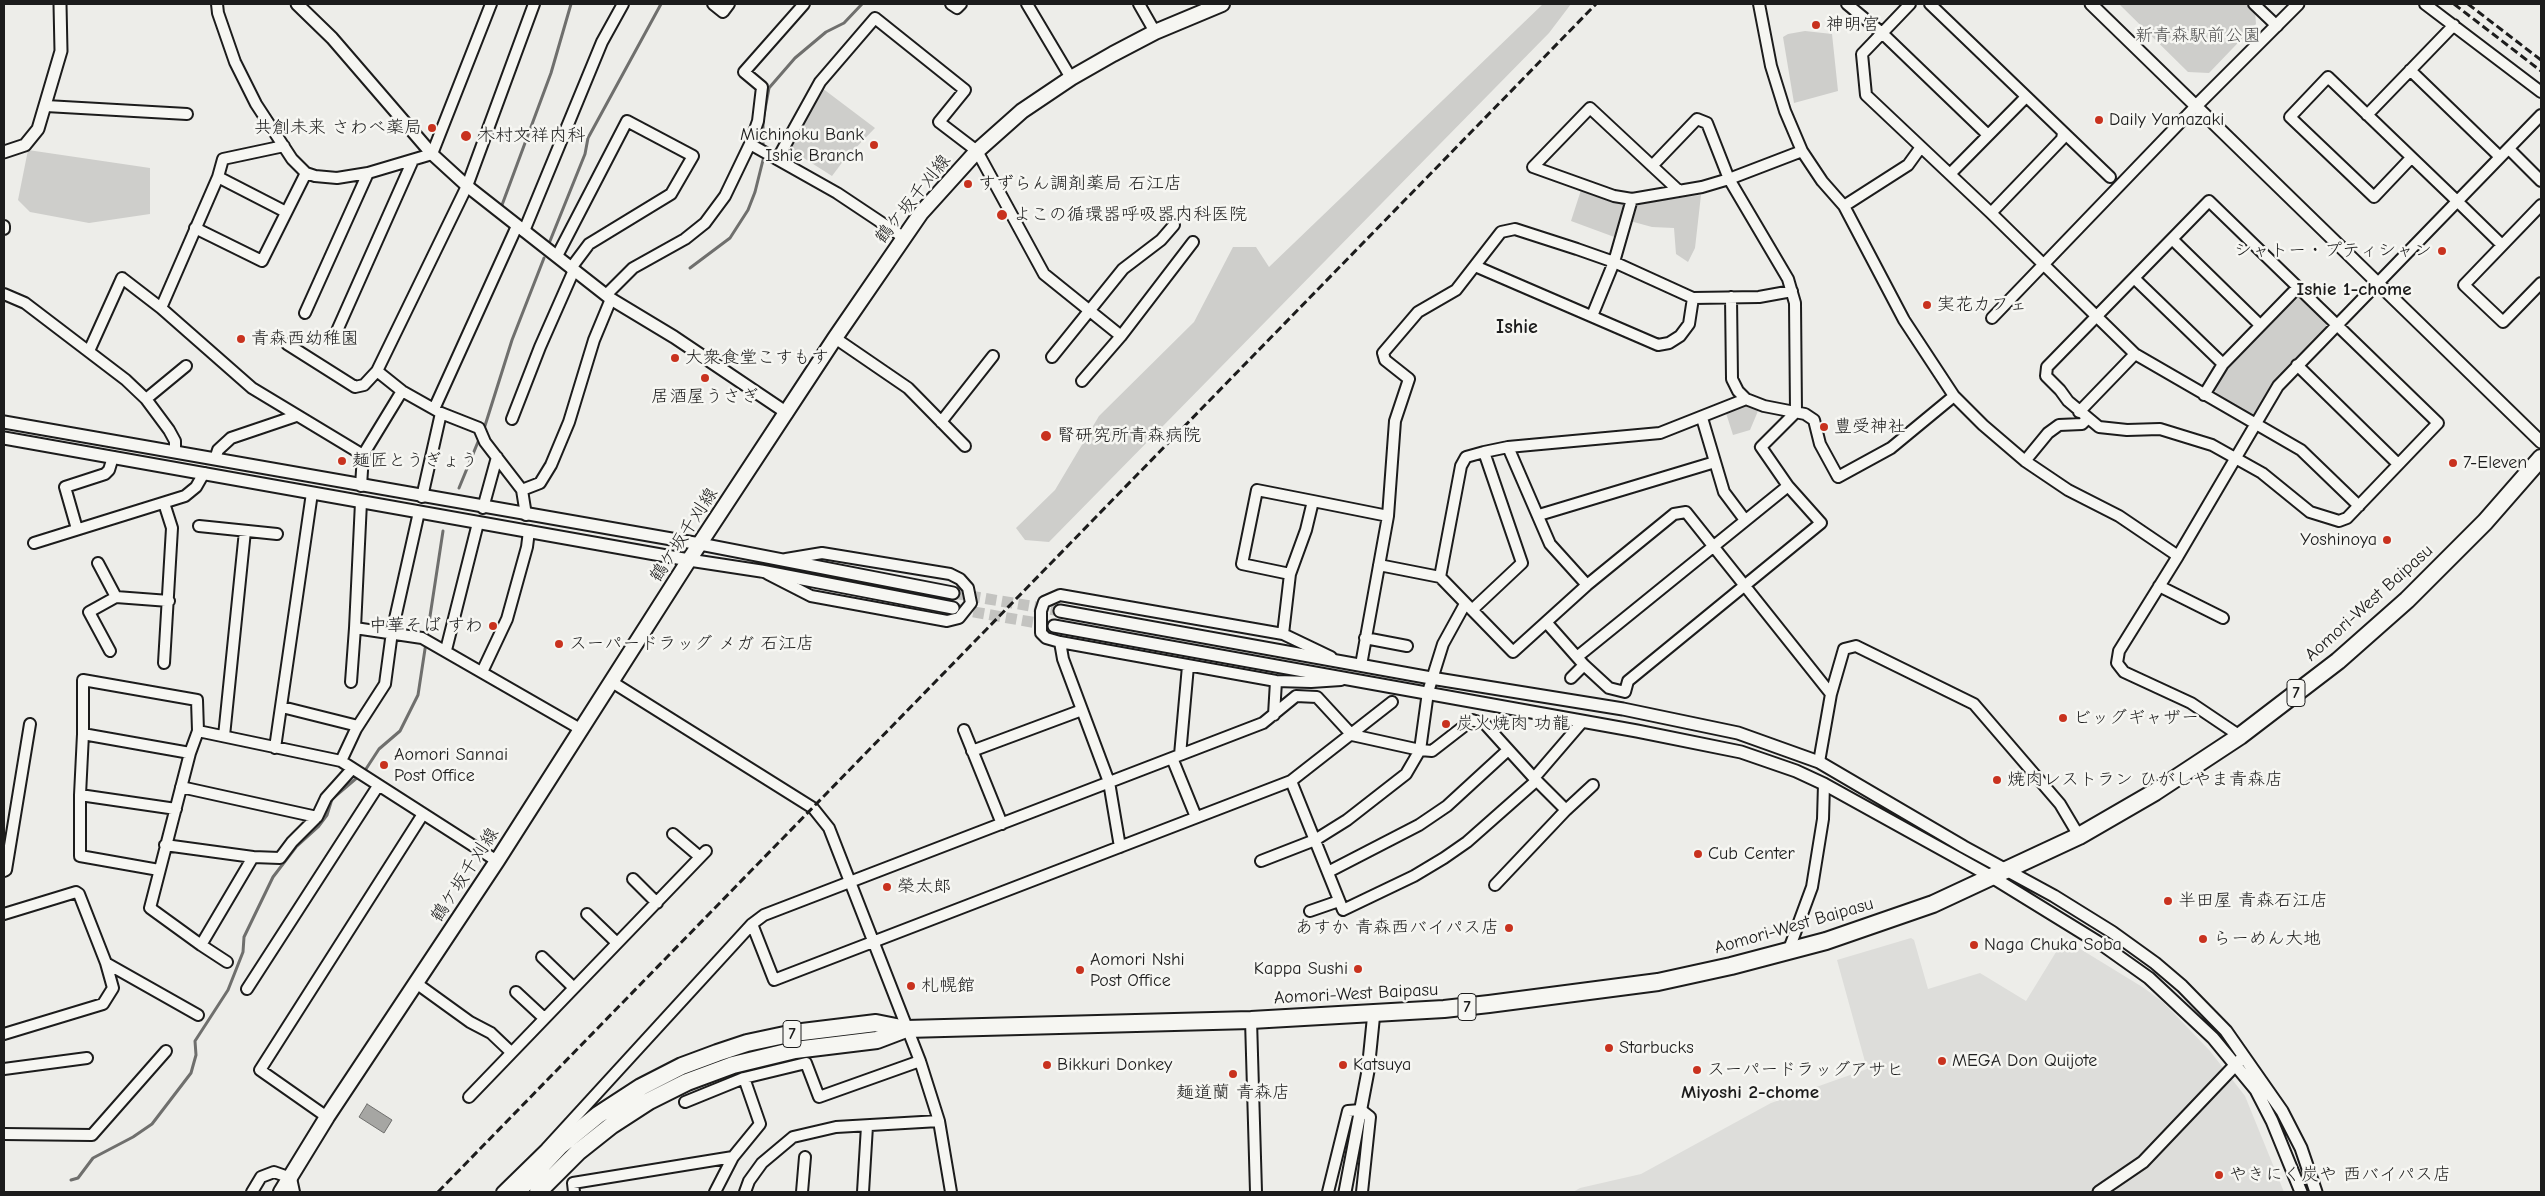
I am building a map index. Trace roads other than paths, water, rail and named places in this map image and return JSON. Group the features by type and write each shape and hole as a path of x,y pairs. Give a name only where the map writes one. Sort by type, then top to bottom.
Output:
{"highway":[{"name":"Aomori-West Baipasu","path":"517,1192 560,1146 598,1115 641,1087 682,1066 747,1043 794,1034 876,1023 906,1029 1251,1020 1444,1009 1591,992 1658,982 1788,952 1933,904 2079,836 2155,792 2240,736 2338,661 2407,600 2485,522 2541,458"},
{"name":"Aomori-West Baipasu","path":"538,1192 578,1152 612,1125 649,1101 687,1082 733,1065 796,1050 877,1040 906,1029"}],"main road":[{"name":"鶴ケ坂千刈線","path":"281,1192 327,1117 582,730 689,560 903,237 977,151 1022,111 1070,78 1155,32 1222,4"}],"street":[{"path":"4,152 16,150 31,139 38,128 61,51 60,4"},
{"path":"217,4 218,13 236,62 256,104 298,168 315,176 337,178 368,173 432,154"},
{"path":"297,4 332,38 432,154 467,186 609,297 674,337 787,413"},
{"path":"432,154 491,4"},
{"path":"287,344 355,387 364,385 377,371 467,186 534,4"},
{"path":"422,497 438,411 602,42 623,4"},
{"path":"713,4 723,12 729,4"},
{"path":"522,490 540,483 551,465 569,422 609,297 633,268 685,238 705,223 725,196 750,144 758,121 762,87 744,72 804,4"},
{"path":"951,4 957,8 961,4"},
{"path":"1027,4 1070,78"},
{"path":"1139,4 1155,32"},
{"path":"1759,4 1771,66 1785,111 1802,151 1822,181 1844,206 1904,320 1954,396 1983,425 2025,461 2068,490 2118,516 2178,556"},
{"path":"1847,4 1882,33 1988,135"},
{"path":"1910,4 1862,54 1866,95 1991,212 2135,354 2301,450 2359,506"},
{"path":"1930,4 2110,177"},
{"path":"2091,4 2541,442"},
{"path":"2254,4 2276,26"},
{"path":"1992,318 2196,106 2298,4"},
{"path":"2425,4 2454,24 2541,92"},
{"path":"778,158 820,82 874,18 965,90 938,122 977,151 1044,274 1121,336"},
{"path":"2367,115 2454,24"},
{"path":"2410,70 2500,157"},
{"path":"2411,158 2374,197 2290,117 2328,77 2502,245"},
{"path":"1950,174 2026,97"},
{"path":"46,106 187,114"},
{"path":"1679,191 1590,108 1533,167 1614,196 1632,199 1679,191 1729,179 1802,151"},
{"path":"2240,736 2191,703 2124,672 2117,663 2119,652 2278,386 2541,115"},
{"path":"1623,709 1628,681 1821,524 1788,486 1761,447 1796,412 1795,304 1788,279 1729,179 1707,123 1697,119 1652,166"},
{"path":"512,419 573,269 588,244 671,194 693,156 627,122 557,256"},
{"path":"1991,212 2062,139 2063,133"},
{"path":"750,144 778,158 837,193 903,237"},
{"path":"160,308 218,177 223,159 284,146"},
{"path":"1844,206 1908,165 1922,147"},
{"path":"2508,149 2541,181"},
{"path":"336,332 413,160"},
{"path":"195,228 262,261 306,173"},
{"path":"304,313 368,173"},
{"path":"218,177 286,212"},
{"path":"1592,316 1614,262 1632,199"},
{"path":"2209,200 2438,423 2347,518 2339,521 2310,512 2262,473 2212,445 2175,432 2160,429 2111,430 2100,427 2083,415 2046,376 2047,367 2134,278 2209,200"},
{"path":"2541,205 2464,285 2504,322 2541,283"},
{"path":"1052,357 1091,312 1123,269 1160,240 1174,225"},
{"path":"1362,665 1365,638 1388,516 1395,421 1408,379 1385,360 1383,353 1418,312 1456,290 1501,232 1515,229 1614,262 1693,298 1759,297 1792,291"},
{"path":"2172,239 2260,325"},
{"path":"1082,380 1121,336 1192,242"},
{"path":"1475,266 1658,345 1669,343 1680,336 1689,324 1693,298"},
{"path":"89,351 122,278 160,308 252,388 363,456"},
{"path":"2134,278 2223,364"},
{"path":"2204,395 2223,364 2298,287"},
{"path":"4,294 25,303 89,351 146,400 171,433 175,452"},
{"path":"1731,297 1732,379 1738,391 1746,399 1764,406 1805,414 1814,420 1820,444 1838,477 1891,448 1954,396"},
{"path":"835,338 908,388 965,446"},
{"path":"2025,461 2048,433 2059,425 2082,424 2083,415 2135,354"},
{"path":"941,422 993,356"},
{"path":"2297,365 2398,464"},
{"path":"146,400 186,366"},
{"path":"377,371 402,391 438,411 479,428 484,439 522,490 526,515"},
{"path":"361,486 363,456 402,391"},
{"path":"1440,577 1461,466 1466,457 1508,448 1660,433 1746,399"},
{"path":"215,459 218,450 231,438 296,416"},
{"path":"1702,418 1724,492 1745,520"},
{"path":"4,422 483,508 700,544 953,593"},
{"path":"4,438 478,523 761,571 953,608"},
{"path":"1508,448 1550,544 1587,585"},
{"path":"1261,861 1315,840 1347,820 1406,774 1420,750 1428,692 1443,644 1468,607 1522,563 1484,452"},
{"path":"77,529 65,488 105,474 109,470 113,457"},
{"path":"483,508 497,457"},
{"path":"1539,516 1715,462"},
{"path":"34,543 189,494 204,474"},
{"path":"1571,678 1580,661 1712,546 1788,486"},
{"path":"1290,574 1242,564 1258,490 1388,516"},
{"path":"275,748 312,493"},
{"path":"351,682 361,502"},
{"path":"1283,634 1290,574 1306,530 1313,502"},
{"path":"164,503 172,528 164,663"},
{"path":"341,761 358,726 385,684 392,632 419,512"},
{"path":"1379,565 1440,577 1513,652 1587,585 1674,514 1686,512 1831,694"},
{"path":"446,650 478,523"},
{"path":"199,526 277,534"},
{"path":"224,736 245,531"},
{"path":"482,672 506,619 527,547 529,531"},
{"path":"761,571 811,596 947,621 959,618 971,603 968,588 960,579 950,574 822,553 780,560"},
{"path":"98,563 116,597"},
{"path":"2159,586 2223,618"},
{"path":"1337,660 1283,634 1060,595 1044,602 1039,626 1041,633 1046,638 1060,642 1276,681 1312,682 1352,679"},
{"path":"110,651 89,612 116,597 169,601"},
{"path":"1060,612 1432,678 1623,709 1738,733 1819,762 1964,847 2008,869 2112,932 2155,963 2206,1008 2240,1059 2282,1111 2301,1148 2316,1192"},
{"path":"1546,622 1580,661 1609,688 1625,692"},
{"path":"1054,626 1583,721 1741,752 1796,771 1824,784 1992,877 2104,946 2149,978 2207,1032 2240,1059 2272,1121 2301,1192"},
{"path":"355,628 392,632 426,639 582,730"},
{"path":"1365,638 1407,646"},
{"path":"1060,642 1063,659 1109,782 1120,847"},
{"path":"1819,762 1831,694 1844,649 1856,646 1974,704 2060,804 2079,836"},
{"path":"1188,666 1176,757 1196,817"},
{"path":"159,870 80,856 83,680 197,700 198,731 190,753 165,845 150,908 227,962"},
{"path":"1274,715 1276,681"},
{"path":"612,682 813,808 829,828 920,1061 939,1121 951,1192"},
{"path":"502,1192 546,1149 752,924 764,915 1263,723 1296,696 1317,697 1352,735 1420,750 1432,751 1472,720 1485,724 1566,810"},
{"path":"752,924 774,980 1291,782 1392,702"},
{"path":"282,707 358,726"},
{"path":"972,751 1082,710"},
{"path":"1291,782 1343,910 1414,876 1467,842 1535,779 1583,721"},
{"path":"4,871 6,870 30,724"},
{"path":"964,730 1002,824"},
{"path":"198,731 341,761 497,861"},
{"path":"83,734 190,753"},
{"path":"1328,872 1419,825 1440,811 1466,790 1508,750"},
{"path":"165,845 254,857 280,858 292,842 317,817 326,798 358,772"},
{"path":"1788,952 1812,887 1823,819 1824,784"},
{"path":"1495,885 1566,810 1593,785"},
{"path":"247,989 378,786"},
{"path":"181,787 317,817"},
{"path":"80,794 176,809"},
{"path":"327,1117 260,1070 422,814"},
{"path":"469,1097 703,854 674,834"},
{"path":"201,945 254,857"},
{"path":"633,879 656,903"},
{"path":"4,914 76,892 106,963 113,988 104,1004 4,1034"},
{"path":"1310,911 1339,901"},
{"path":"587,914 617,944"},
{"path":"542,957 574,988"},
{"path":"106,963 198,1015"},
{"path":"416,983 470,1022 491,1033 511,1052"},
{"path":"516,992 544,1018"},
{"path":"1345,1192 1368,1071 1374,1012"},
{"path":"1251,1020 1256,1192"},
{"path":"4,1134 92,1135 166,1051"},
{"path":"4,1069 87,1058"},
{"path":"2099,1192 2143,1162 2240,1059"},
{"path":"685,1102 744,1078 806,1063 819,1097 920,1061"},
{"path":"715,1192 733,1157 759,1129 760,1124 744,1078"},
{"path":"1328,1192 1348,1111 1361,1110 1370,1117 1362,1192"},
{"path":"745,1192 749,1181 762,1163 771,1153 793,1137 836,1127 939,1121"},
{"path":"863,1192 867,1126"},
{"path":"574,1192 573,1182 733,1157"},
{"path":"802,1192 804,1158"},
{"path":"252,1192 261,1177 269,1172 280,1173 290,1178 294,1192"}],"waterway":[{"path":"502,205 551,73 571,4"},
{"path":"550,241 585,154 588,138 661,4"},
{"path":"763,144 763,120 769,88 795,58 826,32 844,23 862,4"},
{"path":"690,268 730,238 748,210 755,192 763,160"},
{"path":"483,432 512,340 544,258"},
{"path":"459,488 480,437"},
{"path":"364,772 379,749 400,731 418,695 443,531"},
{"path":"71,1180 78,1178 93,1158 133,1137 152,1124 191,1073 196,1055 195,1041 228,990 243,952 244,937 273,877 296,847 318,827 327,815 332,799 359,776"}],"tunnel":[{"path":"953,593 1060,611"},
{"path":"957,609 1054,626"}],"railway":[{"path":"438,1192 1596,4"},
{"path":"2454,4 2541,71"},
{"path":"2468,4 2541,60"}],"place":[{"name":"神明宮","path":"1816,25"},
{"name":"Daily Yamazaki","path":"2099,120"},
{"name":"共創未来 さわべ薬局","path":"432,128"},
{"name":"木村文祥内科","path":"466,136"},
{"name":"Michinoku Bank Ishie Branch","path":"874,145"},
{"name":"すずらん調剤薬局 石江店","path":"968,184"},
{"name":"よこの循環器呼吸器内科医院","path":"1002,215"},
{"name":"シャトー・プティシャン","path":"2442,251"},
{"name":"実花カフェ","path":"1927,305"},
{"name":"青森西幼稚園","path":"241,339"},
{"name":"大衆食堂こすもす","path":"675,358"},
{"name":"居酒屋うさぎ","path":"705,378"},
{"name":"豊受神社","path":"1824,427"},
{"name":"腎研究所青森病院","path":"1046,436"},
{"name":"麺匠とうぎょう","path":"342,461"},
{"name":"7-Eleven","path":"2453,463"},
{"name":"Yoshinoya","path":"2387,540"},
{"name":"中華そば すわ","path":"493,626"},
{"name":"スーパードラッグ メガ 石江店","path":"559,644"},
{"name":"ビッグギャザー","path":"2063,718"},
{"name":"炭火焼肉 功龍","path":"1446,724"},
{"name":"Aomori Sannai Post Office","path":"384,765"},
{"name":"焼肉レストラン ひがしやま青森店","path":"1997,780"},
{"name":"Cub Center","path":"1698,854"},
{"name":"榮太郎","path":"887,887"},
{"name":"半田屋 青森石江店","path":"2168,901"},
{"name":"あすか 青森西バイパス店","path":"1509,928"},
{"name":"らーめん大地","path":"2203,939"},
{"name":"Naga Chuka Soba","path":"1974,945"},
{"name":"Kappa Sushi","path":"1358,969"},
{"name":"Aomori Nshi Post Office","path":"1080,970"},
{"name":"札幌館","path":"911,986"},
{"name":"Starbucks","path":"1609,1048"},
{"name":"MEGA Don Quijote","path":"1942,1061"},
{"name":"Bikkuri Donkey","path":"1047,1065"},
{"name":"Katsuya","path":"1343,1065"},
{"name":"スーパードラッグアサヒ","path":"1697,1070"},
{"name":"麺道蘭 青森店","path":"1233,1074"},
{"name":"やきにく炭や 西バイパス店","path":"2219,1175"}],"district":[{"name":"Ishie 1-chome","path":"2354,290"},
{"name":"Ishie","path":"1517,327"},
{"name":"Miyoshi 2-chome","path":"1750,1093"}],"park label":[{"name":"新青森駅前公園","path":"2198,36"}]}
